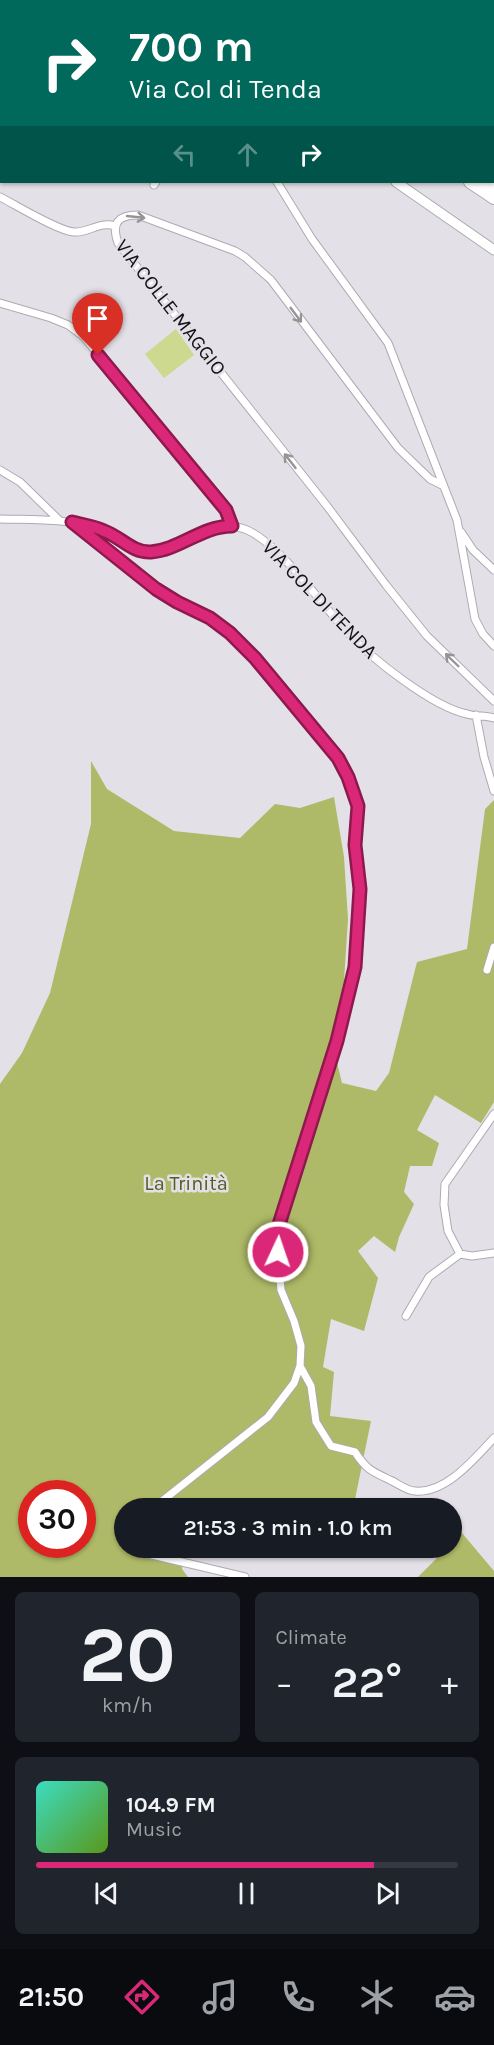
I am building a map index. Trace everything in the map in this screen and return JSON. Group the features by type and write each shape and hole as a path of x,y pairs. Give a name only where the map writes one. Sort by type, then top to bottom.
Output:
{"highway":[{"path":"472,183 494,198"}],"main road":[{"path":"397,183 494,250"}],"street":[{"path":"278,183 312,239 388,343 427,439 459,530 476,619 483,634 494,646"},
{"path":"0,197 50,223 73,232 86,230 99,224 108,223 115,226"},
{"name":"VIA COLLE MAGGIO","path":"442,485 430,478 398,448 270,280 240,254 138,215 127,215 115,226 118,243 327,506 386,585 427,636 494,701"},
{"path":"0,303 51,318 68,325 84,337 226,510 232,526 211,529 151,552 136,550 105,531 72,522 0,519"},
{"path":"0,470 20,482 59,520"},
{"path":"72,522 156,589 210,618 230,633 255,658 338,758 348,777 358,806 355,845 360,889 355,967 337,1041 276,1234 281,1290 294,1321 301,1346 300,1366 294,1383 268,1417 166,1498"},
{"name":"VIA COL DI TENDA","path":"232,526 245,529 261,537 317,596 349,634 385,666 447,707 467,715 494,718"},
{"path":"459,530 473,550 494,570"},
{"path":"476,715 484,757 494,791"},
{"path":"488,970 494,947"},
{"path":"460,1254 448,1231 444,1205 445,1184 494,1114"},
{"path":"406,1316 429,1277 460,1254 472,1256 494,1253"},
{"path":"300,1366 311,1386 316,1422 331,1446 355,1452 364,1467 414,1491 431,1489 463,1471 494,1438"},
{"path":"165,1558 245,1577"}],"green space":[{"path":"176,329 194,355 164,378 145,354"},
{"name":"La Trinità","path":"91,761 107,789 174,831 240,838 275,804 300,808 334,797 344,857 348,919 344,981 331,1038 342,1083 376,1091 389,1073 417,962 467,949 485,809 494,800 494,1102 481,1123 435,1095 417,1130 439,1143 432,1166 410,1166 404,1192 414,1204 399,1237 395,1252 374,1236 358,1251 378,1278 364,1331 331,1319 323,1367 334,1372 330,1416 371,1421 355,1498 114,1498 114,1558 184,1558 182,1569 188,1577 0,1577 0,1084 22,1053 50,993 91,824"},
{"path":"462,1533 494,1571 494,1577 418,1577 437,1558 462,1558"}],"route":[{"path":"98,355 226,510 232,526 220,526 151,552 136,550 105,531 72,522 156,589 210,618 230,633 255,658 338,758 348,777 358,806 355,845 360,889 355,967 337,1041 276,1234 278,1252"}]}
